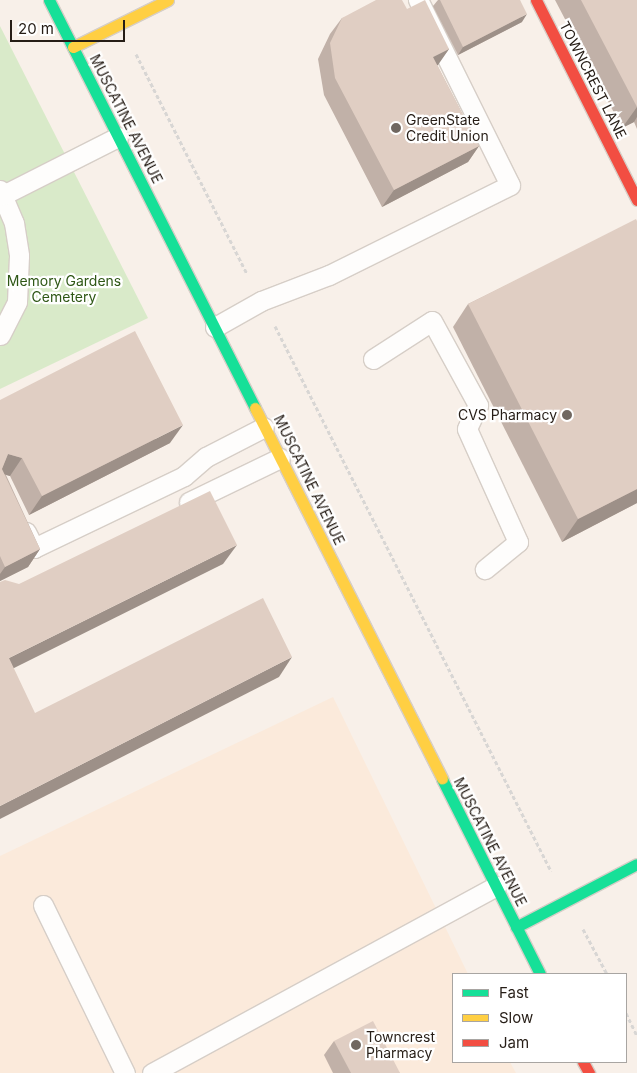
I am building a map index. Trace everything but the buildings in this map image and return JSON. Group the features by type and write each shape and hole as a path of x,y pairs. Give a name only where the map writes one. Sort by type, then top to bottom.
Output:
{"main road":[{"name":"MUSCATINE AVENUE","path":"50,0 539,973"},
{"path":"73,46 168,0"},
{"name":"TOWNCREST LANE","path":"536,0 637,200"},
{"path":"516,927 637,864"}],"lane":[{"path":"215,327 261,301 329,275 510,185 418,0"},
{"path":"0,335 17,302 19,256 14,223 2,192 118,137"},
{"path":"373,359 432,321 478,405 467,429 518,542 485,569"},
{"path":"17,515 34,548 184,476 206,457 264,427"},
{"path":"168,513 280,458"},
{"path":"152,1073 496,886"},
{"path":"43,905 125,1073"}],"path":[{"path":"121,23 261,301 315,399 566,900 606,973"},
{"path":"627,1015 637,1036"}],"shaded area":[{"path":"333,697 468,973 452,973 452,1063 511,1063 516,1073 0,1073 0,856"}],"green space":[{"name":"Memory Gardens Cemetery","path":"0,26 148,318 0,389"}],"traffic: fast":[{"path":"49,0 255,408"},
{"path":"442,779 539,973"},
{"path":"516,927 637,864"}],"traffic: slow":[{"path":"73,47 168,0"},
{"path":"255,408 442,779"}],"traffic: jam":[{"path":"536,0 637,200"},
{"path":"584,1063 589,1073"}],"place":[{"name":"GreenState Credit Union","path":"396,128"},
{"name":"CVS Pharmacy","path":"567,415"},
{"name":"Towncrest Pharmacy","path":"356,1045"}]}
